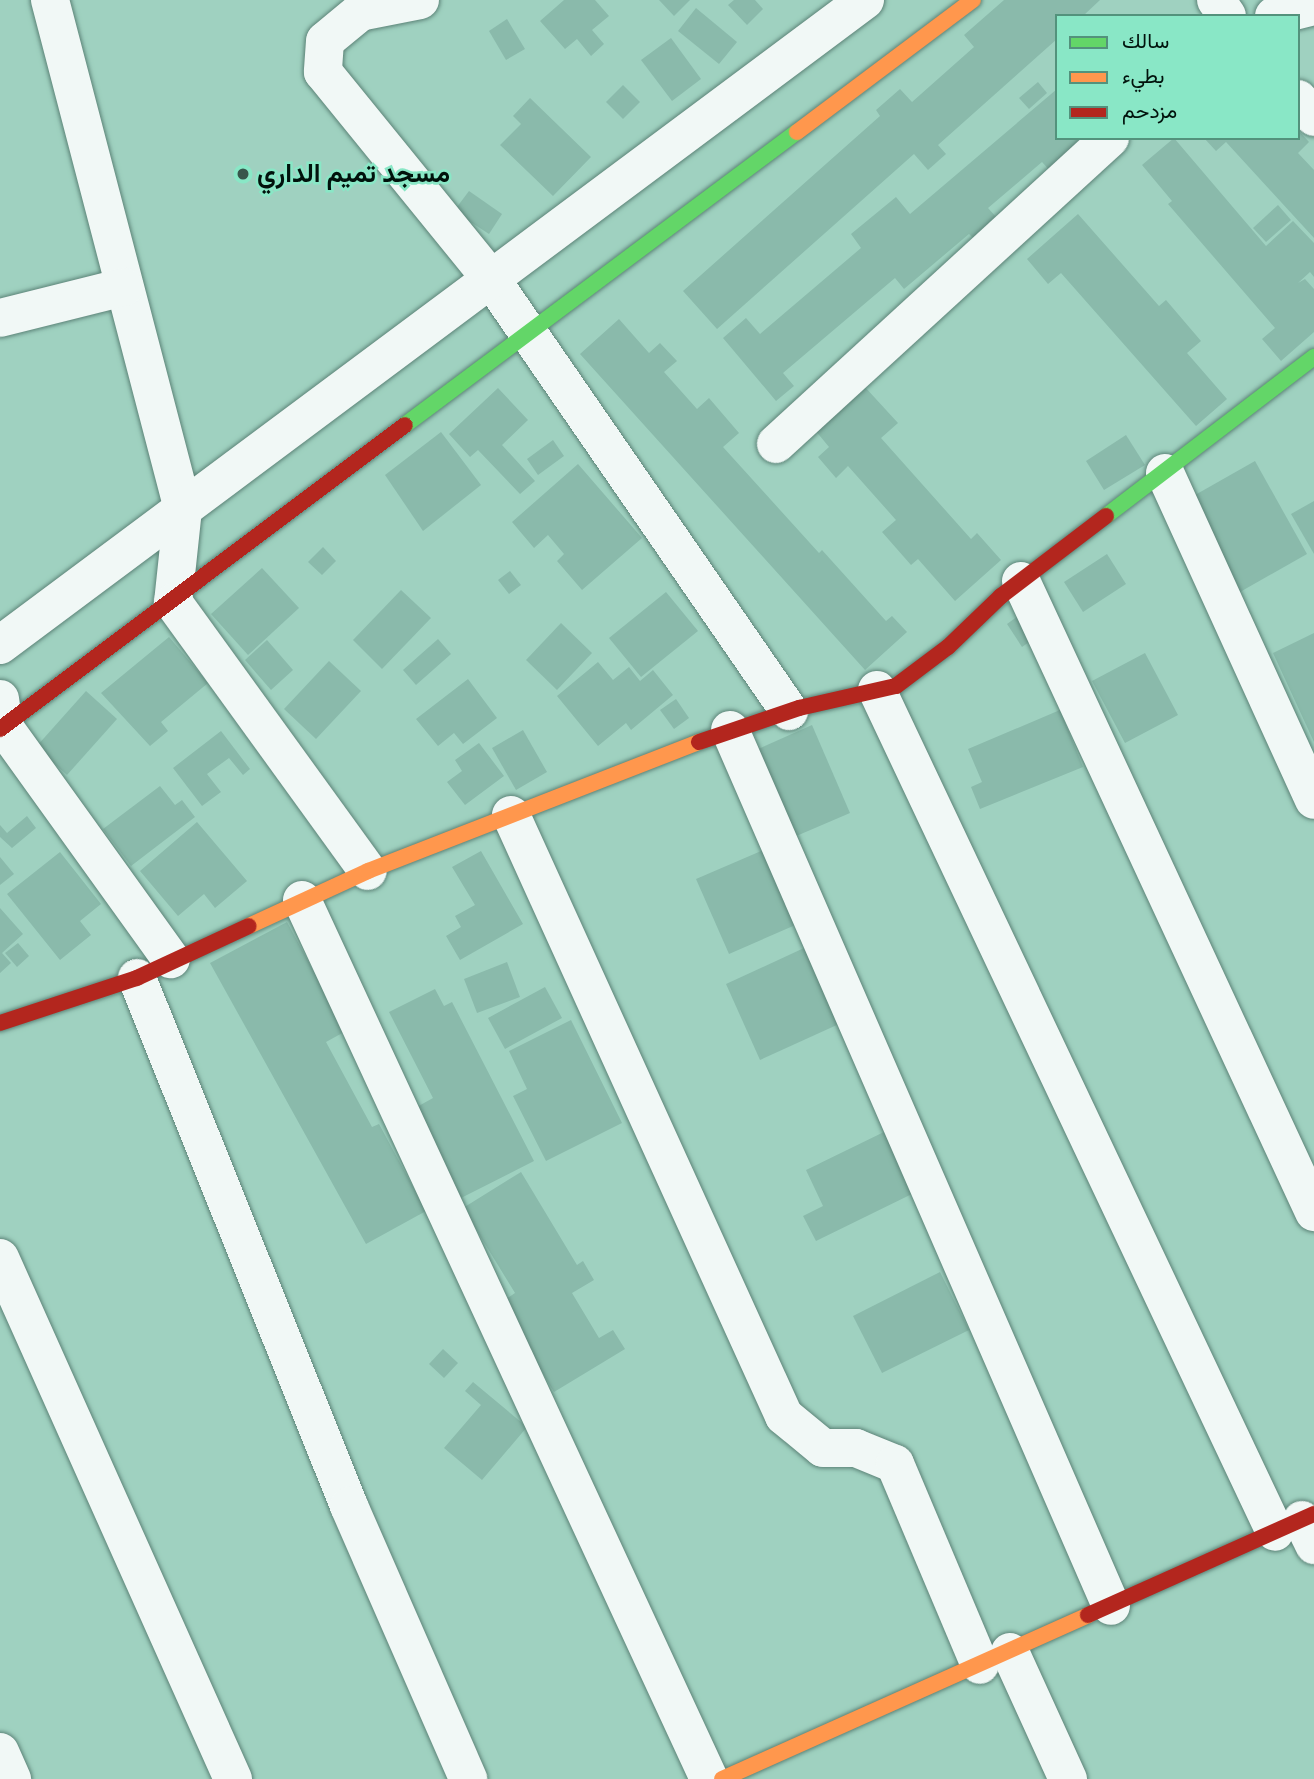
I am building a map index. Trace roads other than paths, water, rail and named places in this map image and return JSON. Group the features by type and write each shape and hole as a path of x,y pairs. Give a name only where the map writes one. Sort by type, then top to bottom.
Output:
{"street":[{"path":"50,0 183,509 173,602 368,871"},
{"path":"420,0 360,12 325,41 323,72 491,279 789,711"},
{"path":"0,645 866,0"},
{"path":"171,959 1,718 173,602 973,0"},
{"path":"1282,14 1314,6"},
{"path":"1300,101 1314,117"},
{"path":"776,444 1108,140"},
{"path":"0,318 124,286"},
{"path":"0,1023 136,978 171,959 368,871 730,730 789,711 895,686 948,647 1021,581 1313,360"},
{"path":"1165,473 1314,800"},
{"path":"1021,581 1314,1212"},
{"path":"722,1779 1111,1606 1301,1528 877,690"},
{"path":"730,730 1111,1606"},
{"path":"511,815 784,1416 823,1448 856,1448 895,1464 995,1658 1068,1779"},
{"path":"302,900 709,1779"},
{"path":"136,978 349,1506 468,1779"},
{"path":"0,1258 233,1779"},
{"path":"0,1752 12,1779"}],"place":[{"name":"مسجد تميم الداري","path":"243,174"}]}
